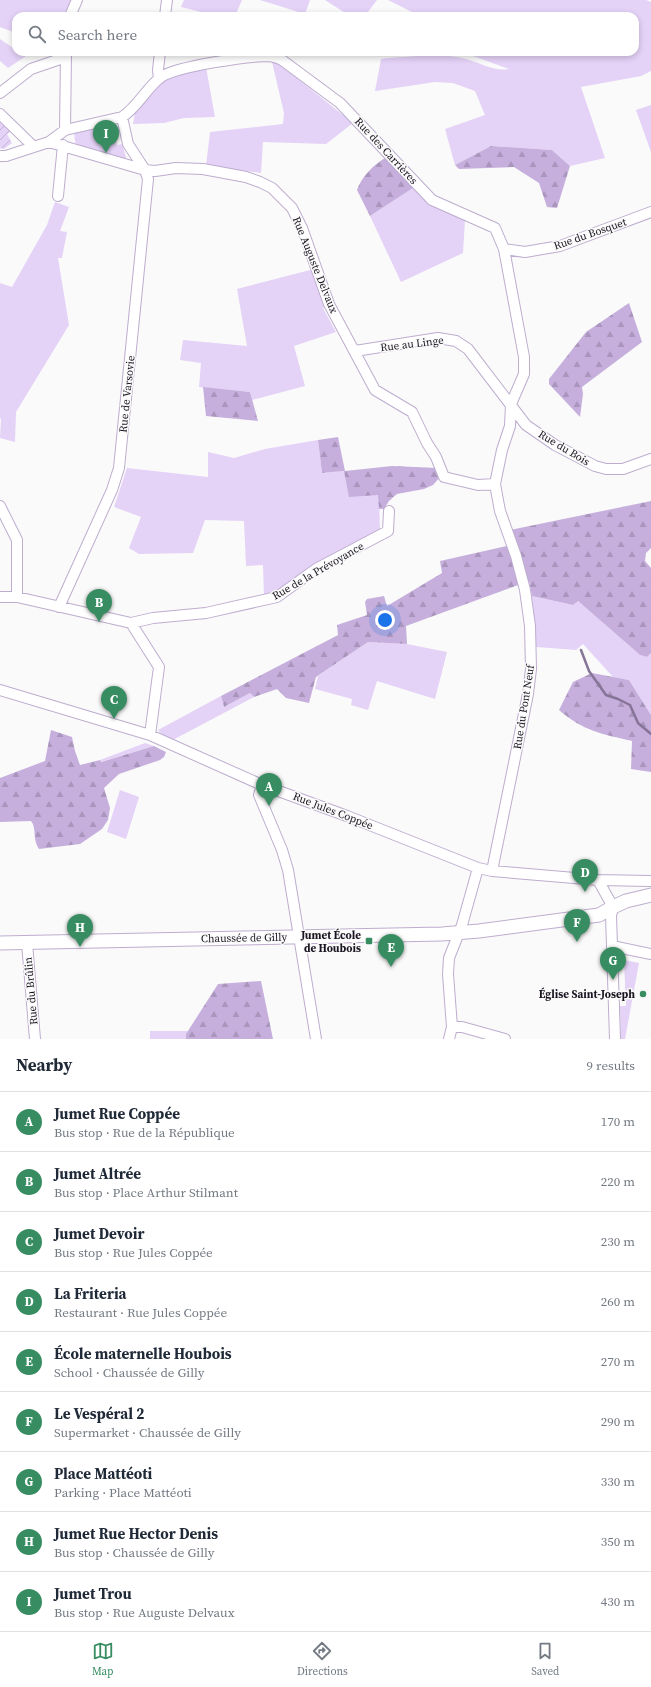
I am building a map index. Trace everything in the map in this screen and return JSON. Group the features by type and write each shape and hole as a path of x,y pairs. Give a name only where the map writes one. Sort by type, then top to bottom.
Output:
{"street":[{"path":"72,12 77,0"},
{"path":"166,12 167,0"},
{"path":"0,93 31,69 64,56"},
{"path":"65,130 66,56"},
{"path":"159,79 158,70 160,56"},
{"name":"Rue des Carrières","path":"122,117 130,112 159,79 170,73 219,62 271,56 282,60 340,103 432,200 495,228 504,248 524,357 525,368 522,381 511,404"},
{"path":"0,114 34,147"},
{"path":"0,156 6,156 49,142 65,130 122,117 128,144 145,170"},
{"name":"Rue Auguste Delvaux","path":"49,142 145,170 155,171 176,168 203,169 246,177 272,188 292,208 302,228 329,304 375,390 412,412 427,443 436,457 444,477 478,485 495,484"},
{"path":"58,196 63,145"},
{"name":"Rue de Varsovie","path":"59,607 112,490 119,468 148,179 145,170"},
{"name":"Rue du Bosquet","path":"504,248 525,252 560,246 651,212"},
{"name":"Rue au Linge","path":"355,351 438,338 456,341 468,349 511,404"},
{"name":"Rue du Bois","path":"511,404 526,425 555,445 595,466 606,469 623,469 651,459"},
{"name":"Rue du Pont Neuf","path":"492,871 500,838 528,694 531,647 525,590 516,556 500,512 495,484 502,450 510,426 511,404"},
{"path":"0,506 17,540 17,597"},
{"name":"Rue de la Prévoyance","path":"131,624 153,618 206,613 277,597 316,570 388,532 389,511"},
{"path":"0,597 17,597 131,624 159,667 150,735"},
{"name":"Rue Jules Coppée","path":"0,690 150,735 262,785 347,816 478,868 492,871 598,880"},
{"path":"262,785 259,795 286,861 316,1039"},
{"path":"449,1039 452,1027 448,974 449,958 459,932 478,868"},
{"path":"598,880 651,881"},
{"path":"598,880 613,906 611,916 615,1039"},
{"name":"Chaussée de Gilly","path":"0,943 459,932 600,915 613,906 651,895"},
{"name":"Rue du Brûlin","path":"26,943 35,1039"},
{"path":"612,946 651,954"},
{"path":"452,1027 462,1027 505,1039"}],"shaded area":[{"path":"0,0 74,0 69,12 12,12 12,32 0,27"},
{"path":"184,0 242,0 237,12 201,12 181,7"},
{"path":"260,0 310,0 306,12 299,12"},
{"path":"325,0 377,0 368,12 344,12"},
{"path":"388,0 646,0 651,2 651,71 641,76 581,87 605,158 570,166 552,150 491,146 455,165 445,129 485,115 475,91 453,83 435,82 375,91 381,59 444,56 468,59 491,68 503,70 509,69 473,56 639,56 639,12 412,12"},
{"path":"0,39 12,47 12,56 26,56 8,68 0,61"},
{"path":"272,62 278,63 353,123 326,144 263,142 261,173 206,166 210,132 283,124 284,113"},
{"path":"206,67 215,117 184,118 164,123 133,124 135,112 159,85 172,76"},
{"path":"651,105 651,152 636,110"},
{"path":"0,120 12,131 7,134 12,143 4,149 0,148"},
{"path":"114,124 117,127 118,133 115,134 117,145 122,144 126,157 125,160 114,156 115,155 85,149 76,144 74,132"},
{"path":"413,188 431,204 465,219 463,253 401,282 370,216"},
{"path":"55,202 69,207 60,231 67,232 62,258 58,258 69,325 16,412 15,442 0,438 0,283 12,287 47,225"},
{"path":"314,269 326,305 323,308 336,332 294,346 305,386 252,400 250,392 199,387 201,363 180,360 183,340 247,346 237,289"},
{"path":"318,440 322,473 344,471 379,495 380,532 321,560 278,592 264,596 263,565 246,566 244,521 205,520 193,553 139,554 129,548 141,517 114,507 127,468 208,477 208,452 234,458 265,449"},
{"path":"532,596 573,605 578,601 640,655 647,657 651,653 651,715 629,680 613,677 583,644 576,650 536,647"},
{"path":"368,642 407,644 447,652 435,699 377,681 368,710 351,705 352,699 315,689 318,676"},
{"path":"250,693 254,697 169,742 158,730 221,696 224,707"},
{"path":"145,743 154,746 100,762 100,760"},
{"path":"120,790 139,797 126,839 107,832"},
{"path":"624,960 639,963 625,1039 621,1039 620,1006 626,1006"},
{"path":"150,1031 188,1031 186,1039 150,1039"}],"green space":[{"path":"491,146 552,150 570,166 557,208 547,207 539,183 514,167 459,169 455,165"},
{"path":"387,157 413,188 370,216 357,190 369,171"},
{"path":"629,303 642,342 582,387 583,394 580,417 549,384 549,379 586,332"},
{"path":"203,387 250,392 258,421 206,416"},
{"path":"338,437 345,471 392,466 438,468 441,476 433,485 424,489 397,494 389,501 384,509 379,509 378,495 349,497 344,471 322,473 318,440"},
{"path":"651,501 651,548 646,553 645,561 651,568 651,653 647,657 640,655 578,601 573,605 532,596 529,581 406,626 407,644 368,642 316,677 309,703 286,698 277,689 254,697 250,693 224,707 221,696 338,635 337,625 367,615 365,602 367,599 384,596 387,606 442,573 440,561 515,544 510,530"},
{"path":"592,673 629,680 651,715 651,772 631,769 632,741 593,731 576,723 559,710 573,682"},
{"path":"51,730 72,737 80,765 100,760 101,762 154,746 166,752 164,757 160,760 119,774 104,788 110,808 108,820 102,829 80,844 39,849 34,827 31,821 0,822 0,778 45,761"},
{"path":"261,981 273,1039 186,1039 186,1034 218,984"}],"waterway":[{"path":"581,650 589,671 606,695 630,705 638,723 651,734"}],"place":[{"name":"Jumet Trou","path":"106,153"},
{"name":"Jumet Altrée","path":"99,622"},
{"name":"Jumet Devoir","path":"114,719"},
{"name":"Jumet Rue Coppée","path":"269,806"},
{"name":"La Friteria","path":"585,892"},
{"name":"Jumet École de Houbois","path":"369,941"},
{"name":"Le Vespéral 2","path":"577,942"},
{"name":"Jumet Rue Hector Denis","path":"80,947"},
{"name":"École maternelle Houbois","path":"391,967"},
{"name":"Place Mattéoti","path":"613,980"},
{"name":"Église Saint-Joseph","path":"643,994"}]}
